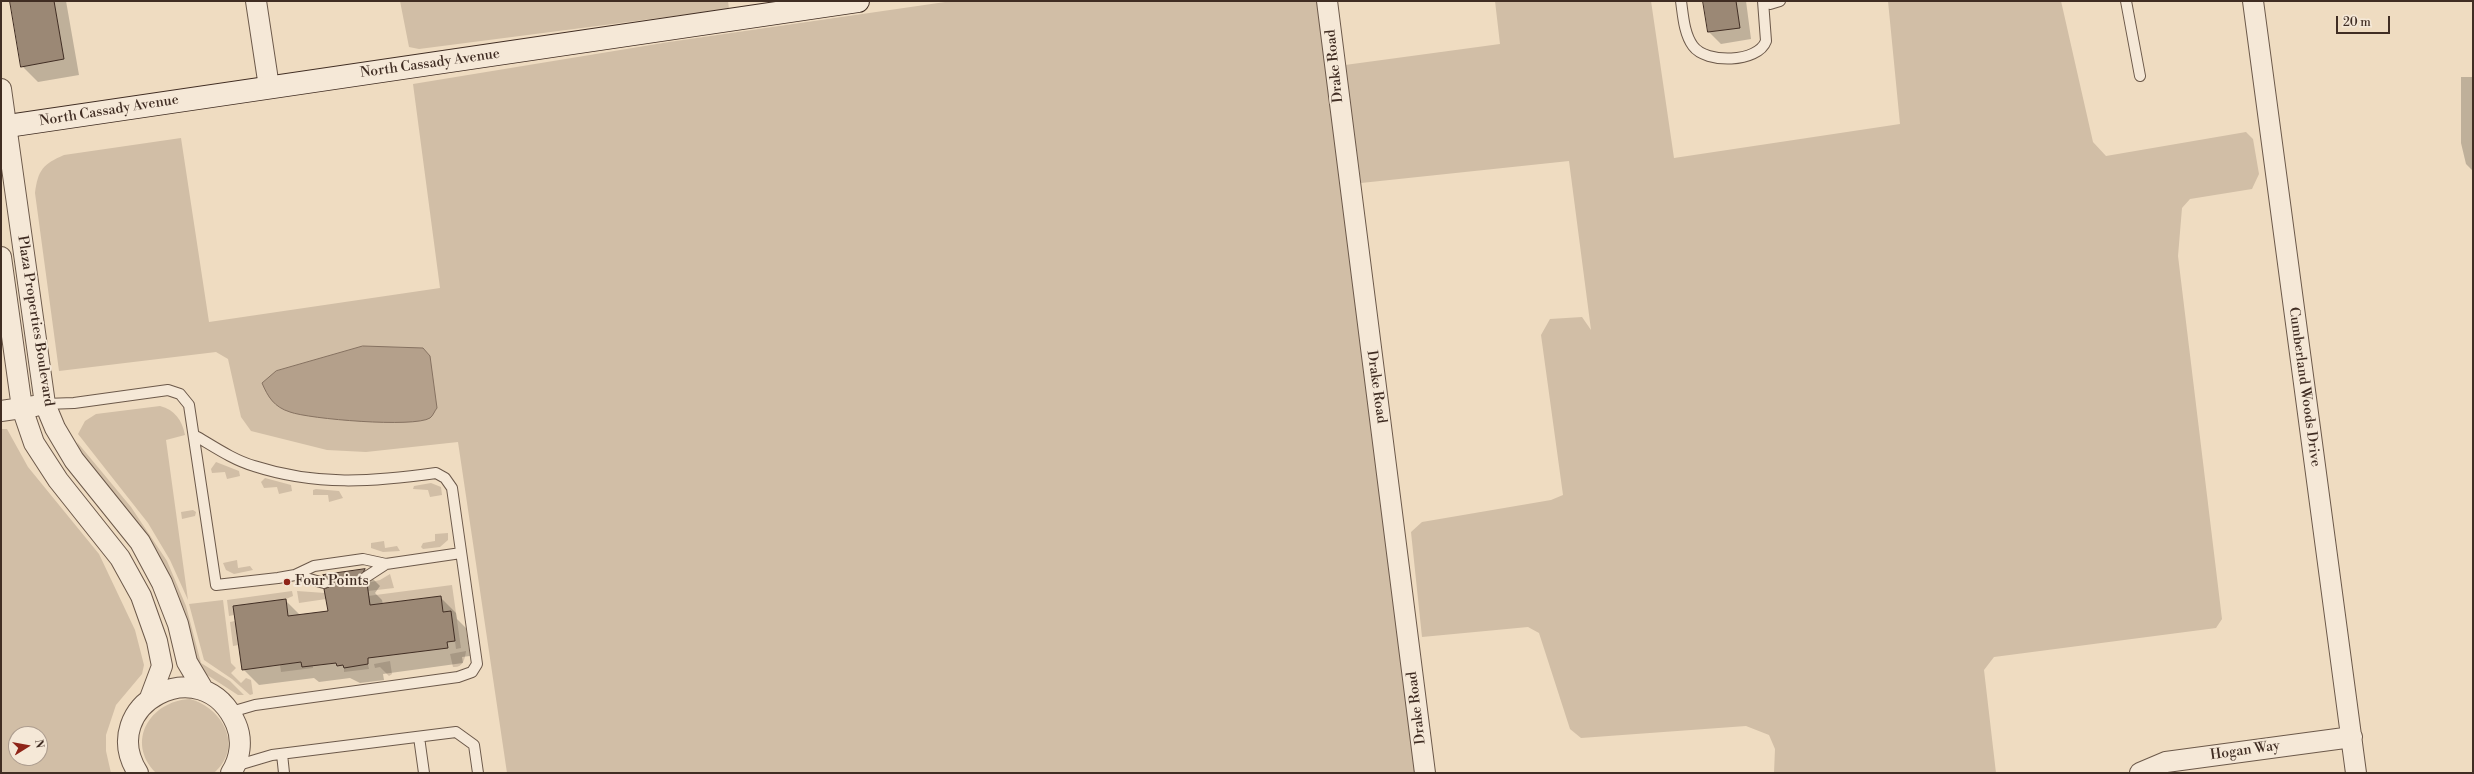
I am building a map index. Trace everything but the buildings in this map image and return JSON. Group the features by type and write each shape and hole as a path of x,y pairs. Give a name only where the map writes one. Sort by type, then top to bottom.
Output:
{"main road":[{"name":"North Cassady Avenue","path":"4,126 858,1"}],"street":[{"path":"256,1 269,87"},
{"name":"Drake Road","path":"1327,1 1425,773"},
{"name":"Cumberland Woods Drive","path":"2252,1 2356,773"},
{"name":"Plaza Properties Boulevard","path":"1,89 4,126 45,404 55,428 74,460 140,542 162,582 178,624 187,662 202,689"},
{"name":"Plaza Properties Boulevard","path":"1,257 22,408 34,443 58,480 120,558 141,596 157,642 162,666 150,698"},
{"path":"1,411 45,404"},
{"name":"Plaza Properties Boulevard","path":"138,773 133,765 128,747 130,728 138,711 150,698 166,689 184,686 202,689 219,698 231,712 239,729 240,748 233,769"},
{"name":"Hogan Way","path":"2140,773 2166,762 2352,737"}],"lane":[{"path":"1681,1 1685,26 1692,45 1705,56 1715,59 1752,55 1764,47 1766,41 1763,1 1770,4 1780,1"},
{"path":"2126,1 2140,76"},
{"path":"45,404 74,403 168,390 180,394 189,405 216,585 295,575 314,566 363,560 386,564 461,553"},
{"path":"194,435 216,449 253,466 302,478 352,482 436,473 445,478 452,488 477,664 472,672 458,677 255,705 231,712"},
{"path":"366,577 386,564"},
{"path":"295,575 324,583"},
{"path":"233,769 282,754 456,732 474,745 478,773"},
{"path":"419,737 424,773"},
{"path":"282,754 284,773"}],"shaded area":[{"path":"400,1 728,1 729,9 419,49 409,47"},
{"path":"952,1 1318,1 1420,773 507,773 458,442 366,452 327,450 251,431 241,417 228,359 216,352 59,371 35,193 40,173 46,165 64,155 181,138 209,322 440,288 413,84 669,42"},
{"path":"1495,1 1651,1 1674,158 1900,124 1888,1 2061,1 2093,142 2106,156 2246,132 2253,139 2259,174 2252,189 2190,199 2182,208 2178,256 2222,619 2216,628 1994,657 1984,670 1996,773 1774,773 1775,749 1769,735 1746,726 1581,738 1570,729 1539,633 1528,627 1422,637 1411,532 1422,522 1551,500 1563,495 1541,335 1550,319 1582,317 1591,330 1569,161 1361,183 1345,65 1500,44"},
{"path":"363,346 423,348 430,356 437,408 430,418 420,421 384,422 338,420 301,415 284,410 272,401 262,383 276,371"},
{"path":"160,406 170,410 177,416 180,420 185,435 166,440 188,600 170,560 148,523 78,434 85,421 96,414"},
{"path":"1,429 7,429 28,467 99,554 135,630 144,665 142,674 116,705 106,735 106,751 111,773 1,773"},
{"path":"77,442 131,507 167,561 186,606 201,663 230,681 244,695 238,695 198,669 184,621 82,459"},
{"path":"216,462 239,471 240,476 227,479 225,472 212,473 211,469"},
{"path":"265,478 291,485 292,491 279,494 277,487 264,488 261,482"},
{"path":"431,483 441,487 442,495 430,497 428,490 413,489 414,486"},
{"path":"313,490 339,491 343,498 329,502 328,495 313,495"},
{"path":"193,510 196,512 195,516 182,519 181,512"},
{"path":"448,533 448,540 440,547 423,549 421,547 423,543 435,541 435,534"},
{"path":"384,541 385,548 397,546 400,551 383,552 371,548 371,543"},
{"path":"237,560 238,568 250,566 253,570 234,574 226,570 223,563"},
{"path":"390,574 394,588 368,591 367,583 380,580"},
{"path":"452,585 461,648 456,649 451,611 443,612 441,596 370,605 368,596"},
{"path":"292,591 293,596 286,599 234,606 234,615 229,616 227,600"},
{"path":"297,591 325,593 326,599 299,603"},
{"path":"223,600 231,663 236,668 231,673 241,683 246,678 251,680 253,694 250,695 232,679 204,660 189,604"},
{"path":"235,621 239,645 233,646 230,622"},
{"path":"466,651 464,660 461,664 453,667 450,654"},
{"path":"390,661 392,674 389,676 380,667 375,668 374,664"},
{"path":"301,662 302,667 313,665 313,668 281,672 280,665"},
{"path":"368,664 369,669 344,672 344,668"},
{"path":"190,699 202,704 212,711 226,730 228,752 223,763 214,773 156,773 147,761 143,749 143,736 146,725 153,715 163,707 176,701"}],"place":[{"name":"Four Points","path":"287,582"}]}
